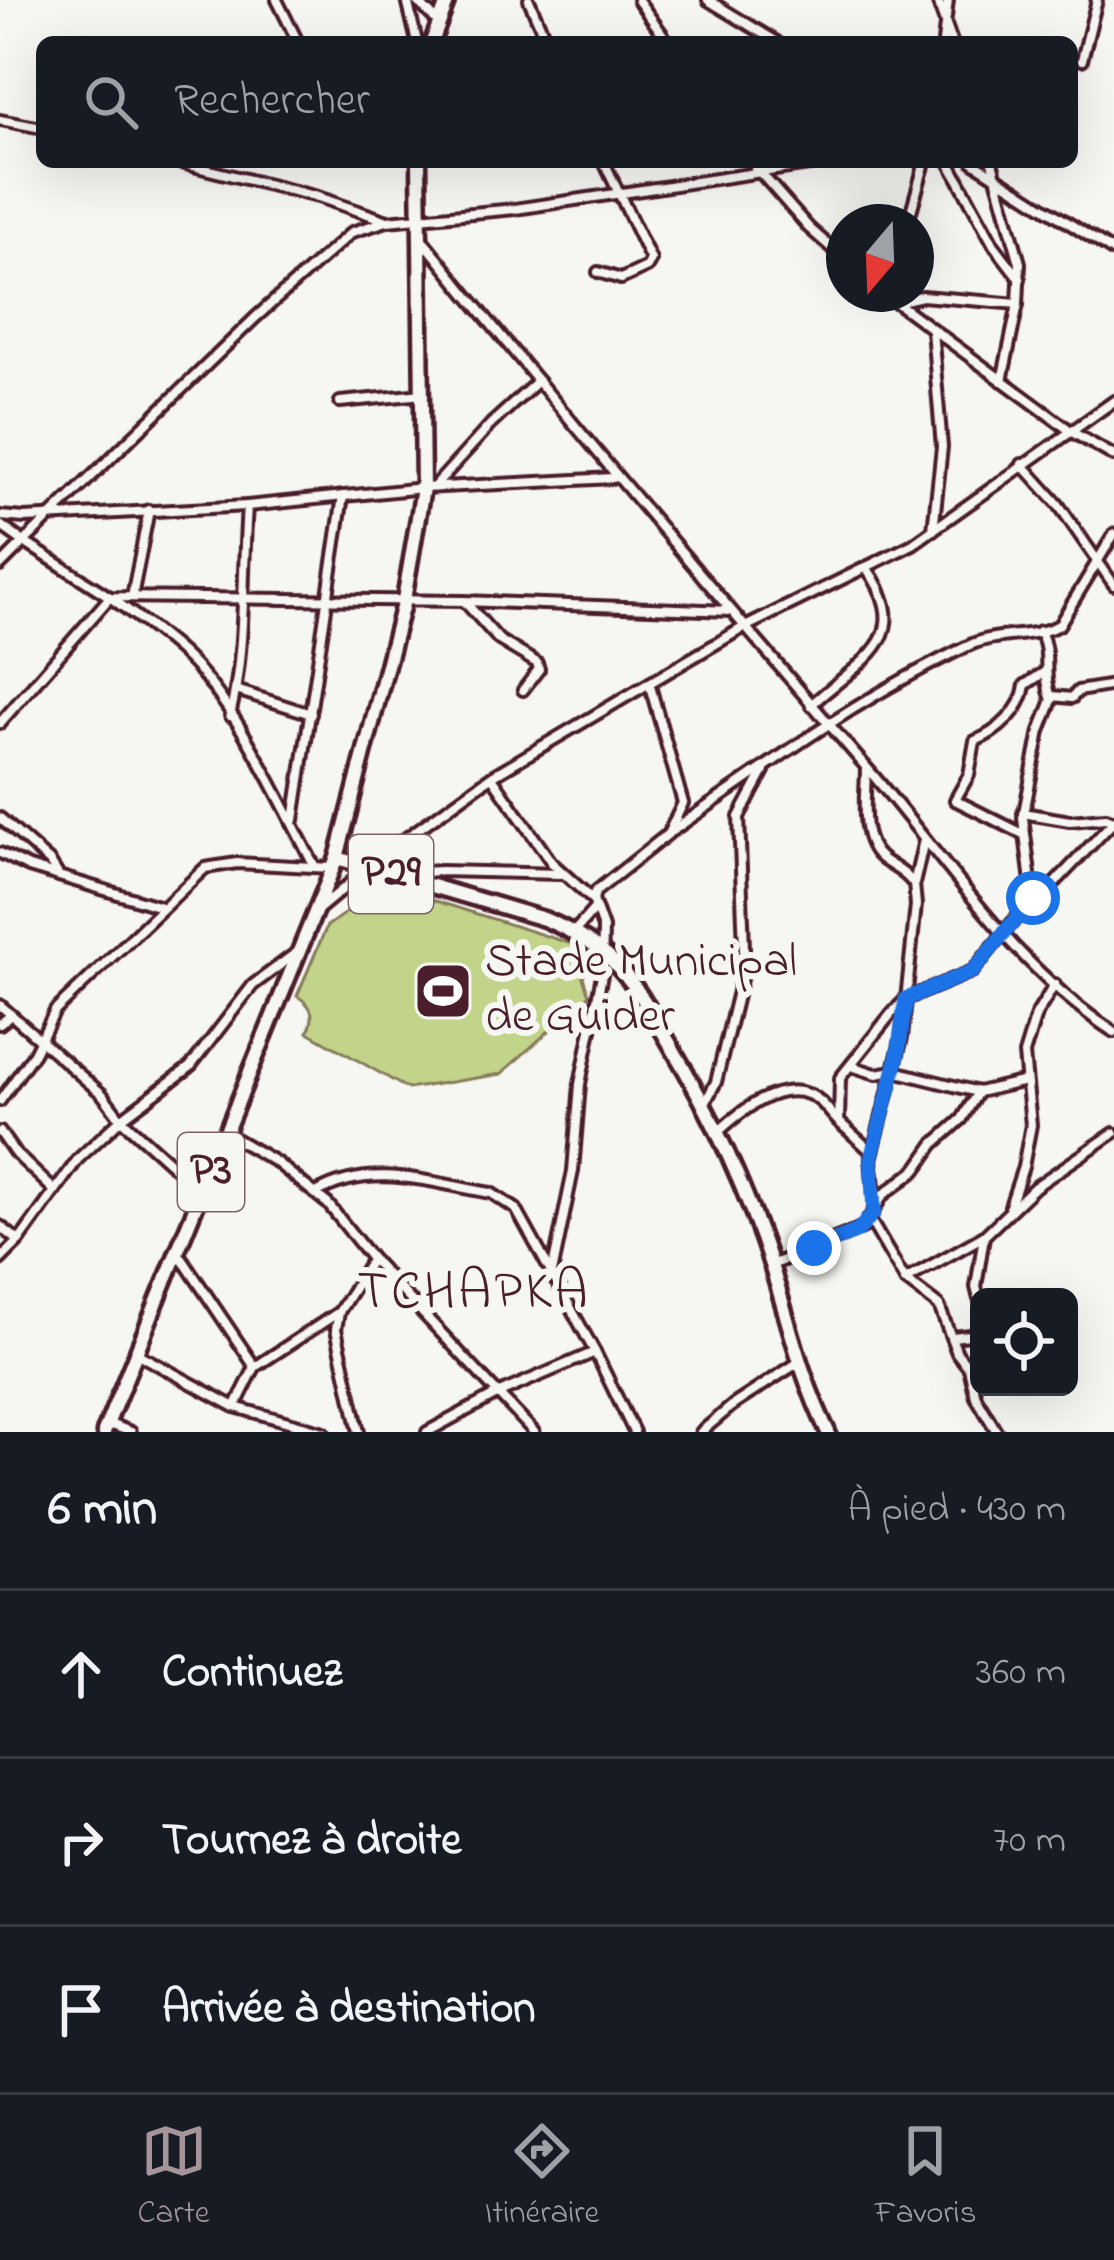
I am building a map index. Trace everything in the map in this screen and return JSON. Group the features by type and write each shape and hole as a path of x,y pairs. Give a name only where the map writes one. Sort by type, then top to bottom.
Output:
{"main road":[{"path":"434,36 448,0"},
{"name":"P29","path":"418,168 429,488 335,863 409,879 574,932 621,966 719,1131 771,1265 799,1362 825,1428"},
{"name":"P3","path":"105,1428 335,863"}],"street":[{"path":"277,0 295,36"},
{"path":"411,0 439,23"},
{"path":"411,0 416,36"},
{"path":"529,0 544,36"},
{"path":"638,0 664,36"},
{"path":"708,0 767,36"},
{"path":"938,0 950,36"},
{"path":"944,36 947,0"},
{"path":"1082,60 1097,0"},
{"path":"0,120 36,127"},
{"path":"201,168 318,197 387,221"},
{"path":"598,272 621,279 647,267 651,260 607,168"},
{"path":"755,168 826,241"},
{"path":"0,566 255,318 352,232 387,221 515,209 786,168"},
{"path":"913,204 923,168"},
{"path":"952,168 994,245 1021,281"},
{"path":"982,168 1114,252"},
{"path":"993,168 1017,245 1021,281 1002,381"},
{"path":"422,238 615,478 1005,933 1081,1011 1114,1032"},
{"path":"934,297 1018,304"},
{"path":"909,312 1072,432 1114,456"},
{"path":"932,329 942,447 932,532"},
{"path":"429,488 538,381"},
{"path":"340,402 424,394"},
{"path":"316,912 392,848 492,776 746,627 932,532 1114,401"},
{"path":"1022,464 1058,504 1114,585"},
{"path":"0,520 615,478"},
{"path":"293,826 343,496"},
{"path":"230,716 236,690 247,506"},
{"path":"132,597 149,510"},
{"path":"0,520 24,542 110,597 184,654 230,716 314,865"},
{"path":"574,932 594,904 601,884 827,723 976,642 1059,625 1114,534"},
{"path":"811,705 883,638 889,625 884,593 866,568"},
{"path":"2,719 110,597 464,601 732,611"},
{"path":"464,601 499,640 537,663 539,669 524,690"},
{"path":"1033,898 1023,813 1052,696 1042,673 1047,653 1040,631"},
{"path":"1023,834 956,800 969,775 975,741 1018,707 1025,685 1042,673"},
{"path":"1052,696 1072,698 1078,691 1114,685"},
{"path":"650,686 683,803 668,834"},
{"path":"236,690 310,713"},
{"path":"704,1103 716,1082 741,979 740,817 768,764"},
{"path":"866,767 869,840 878,856 914,884"},
{"path":"492,776 562,874 594,904 603,928 604,951 580,1084 573,1171 551,1278"},
{"path":"1023,813 1070,821 1114,821"},
{"path":"0,818 50,862 57,874"},
{"path":"839,1122 838,1085 906,999 973,971 1033,898 1051,887 1114,821"},
{"path":"771,1265 858,1231 870,1220 876,1205 872,1152 894,1071 906,999 914,884 924,838"},
{"path":"0,853 20,864 161,907"},
{"path":"0,1101 56,1012 206,868 335,863"},
{"path":"409,879 441,871 562,874"},
{"path":"0,1261 78,1159 121,1119 190,1067 254,985 304,948"},
{"path":"1009,1209 1031,1125 1024,1054 1036,1016 1055,984"},
{"path":"0,1005 102,1094 121,1119 202,1192"},
{"path":"0,1024 11,1015"},
{"path":"851,1066 876,1073 894,1071 978,1092 1026,1081"},
{"path":"719,1131 753,1105 796,1092 814,1096 872,1152"},
{"path":"876,1205 956,1126 978,1092"},
{"path":"0,1132 14,1153 55,1192"},
{"path":"905,1280 984,1236 1009,1209 1114,1133"},
{"path":"227,1134 276,1162 316,1193 534,1432"},
{"path":"316,1193 354,1175 392,1176 491,1193 516,1209 634,1432"},
{"path":"870,1220 905,1280 939,1306 957,1353 969,1368 976,1397 997,1432"},
{"path":"0,1226 19,1241"},
{"path":"976,1288 984,1236"},
{"path":"178,1252 255,1367"},
{"path":"235,1407 255,1367 339,1312 372,1259"},
{"path":"339,1312 338,1343 359,1432"},
{"path":"952,1337 970,1335"},
{"path":"427,1432 496,1394 595,1352"},
{"path":"136,1353 235,1407 324,1432"},
{"path":"701,1432 799,1362"},
{"path":"262,1432 269,1419"},
{"path":"105,1428 131,1432"}],"green space":[{"name":"Stade Municipal de Guider","path":"385,885 572,944 591,961 583,977 589,995 501,1074 408,1089 308,1032 311,1011 297,996 327,926"}],"place":[{"name":"Stade Municipal de Guider","path":"443,991"}],"district":[{"name":"TCHAPKA","path":"474,1294"}],"route":[{"path":"814,1248 858,1231 874,1212 871,1159 902,1038 906,999 973,971 1033,898"}]}
